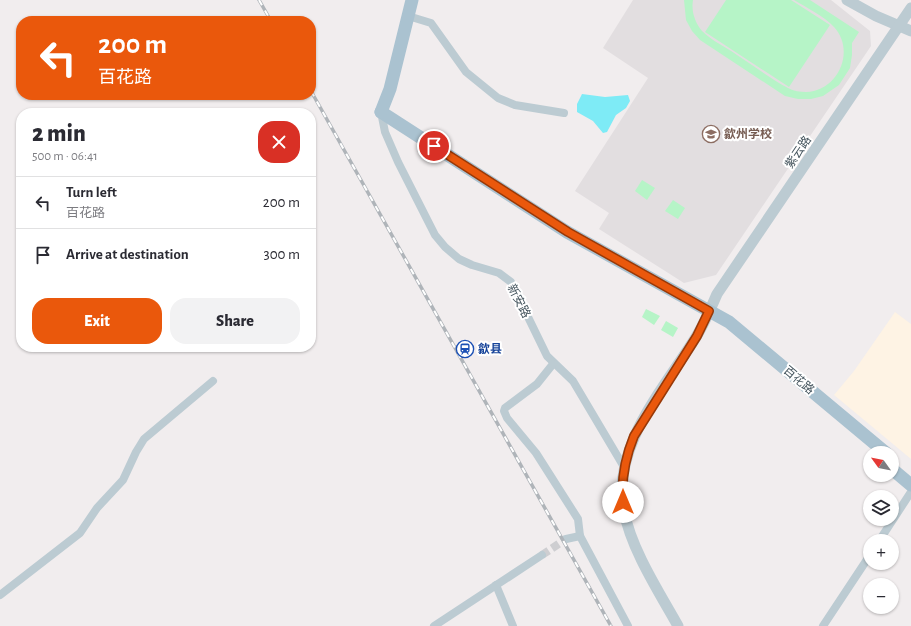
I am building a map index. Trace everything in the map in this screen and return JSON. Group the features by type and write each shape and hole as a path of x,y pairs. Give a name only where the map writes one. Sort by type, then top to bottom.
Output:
{"main road":[{"name":"新安路","path":"381,112 381,87 402,0"},
{"path":"381,112 390,89 412,0"},
{"name":"百花路","path":"381,112 568,232 729,322 878,446"},
{"name":"百花路","path":"709,311 724,329 865,446"},
{"path":"899,464 911,474"},
{"path":"899,475 911,485"}],"street":[{"path":"847,0 911,31"},
{"name":"紫云路","path":"678,626 649,576 626,521 622,494 624,467 630,445 638,428 697,336 717,294 911,8"},
{"path":"408,16 431,23 466,72 498,98 515,105 564,113"},
{"name":"新安路","path":"381,112 385,132 435,235 445,247 459,259 472,265 499,273 511,282 544,352 553,364 567,374 573,381 624,467"},
{"path":"553,364 537,384 508,405 504,411 515,430 536,453 578,519 580,536 628,626"},
{"path":"0,595 80,533 97,508 123,480 144,439 212,381"},
{"path":"884,534 911,492"},
{"path":"566,539 580,536"},
{"path":"434,626 542,555"},
{"path":"823,626 863,566"},
{"path":"496,585 513,626"}],"shaded area":[{"name":"歙州学校","path":"633,0 831,0 870,31 871,46 716,275 684,283 599,229 609,213 575,191 648,78 603,48"},
{"path":"895,312 911,324 911,459 899,449 899,446 895,446 834,395 854,371"}],"green space":[{"path":"684,0 693,0 693,13 696,21 702,31 710,38 788,88 799,92 806,92 817,90 827,85 835,77 843,58 843,47 840,37 834,27 820,16 794,0 810,0 859,32 852,43 850,68 839,85 823,96 811,99 798,99 785,96 700,40 692,31 686,20"},
{"path":"726,0 791,0 830,25 789,87 705,32"},
{"path":"642,180 655,188 647,200 635,191"},
{"path":"673,200 685,208 678,219 665,211"},
{"path":"646,309 660,316 654,325 642,317"},
{"path":"666,321 678,328 673,337 661,330"}],"water":[{"path":"582,94 605,97 628,95 630,101 626,108 616,115 607,132 603,133 593,121 577,112 577,104"}],"tunnel":[{"path":"542,555 566,539"}],"railway":[{"path":"259,0 268,16"},
{"path":"316,100 611,626"}],"place":[{"name":"歙州学校","path":"711,134"},
{"name":"歙县","path":"465,349"}],"route":[{"path":"434,146 568,232 709,311 697,336 634,436 627,454 623,474 623,502"}]}
